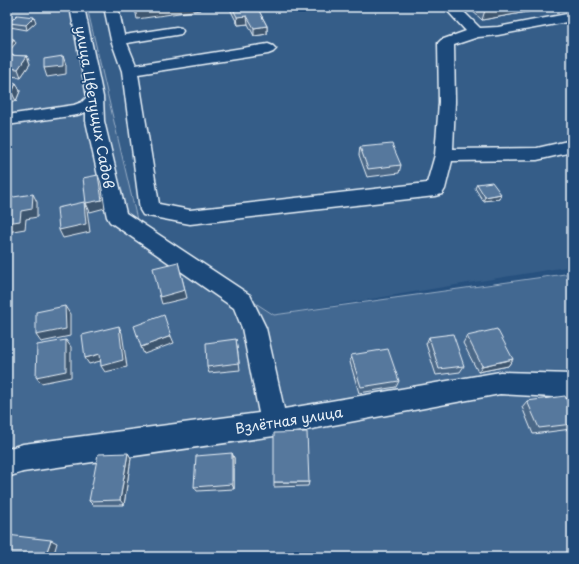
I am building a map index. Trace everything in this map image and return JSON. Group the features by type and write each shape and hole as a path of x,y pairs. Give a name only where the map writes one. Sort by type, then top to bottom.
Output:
{"street":[{"name":"улица Цветущих Садов","path":"77,7 95,97 95,121 117,217 242,302 254,328 274,424"},
{"path":"111,7 118,40 130,72 150,210 190,217 435,189 444,155 447,102 446,43 476,33 498,31 572,17"},
{"path":"451,7 476,33"},
{"path":"118,40 176,31"},
{"path":"130,72 268,49"},
{"path":"7,120 77,110 88,106 95,97"},
{"path":"444,155 537,154 572,146"},
{"name":"Взлётная улица","path":"12,455 274,424 500,384 572,386"}],"shaded area":[{"path":"7,7 87,7 139,228 274,315 572,273 572,557 7,557"},
{"path":"87,7 572,7 572,266 274,315 139,228"}],"building":[{"path":"232,7 257,7 267,26 254,28 247,16 237,17"},
{"path":"17,15 34,17 26,25 9,23"},
{"path":"7,38 14,39 7,47"},
{"path":"7,55 27,56 18,69 7,68"},
{"path":"63,56 63,66 44,68 44,59"},
{"path":"7,83 16,83 12,93 7,93"},
{"path":"392,144 401,165 368,169 360,147"},
{"path":"98,175 102,200 86,203 83,178"},
{"path":"492,182 501,194 485,197 477,184"},
{"path":"33,194 32,209 21,211 20,221 7,223 7,198"},
{"path":"84,202 86,224 59,230 57,208"},
{"path":"178,262 185,290 160,297 153,268"},
{"path":"65,306 66,329 36,335 36,312"},
{"path":"164,315 171,336 141,347 134,326"},
{"path":"119,326 123,360 101,366 100,354 85,358 82,335"},
{"path":"497,329 513,359 482,366 467,336"},
{"path":"453,334 464,366 439,369 429,337"},
{"path":"236,339 239,363 207,367 206,343"},
{"path":"66,340 66,371 36,377 37,345"},
{"path":"388,349 399,381 361,387 351,355"},
{"path":"565,396 572,412 572,424 539,428 527,401"},
{"path":"307,432 309,482 274,482 274,433"},
{"path":"128,453 120,500 89,501 98,454"},
{"path":"232,453 232,484 194,487 196,456"},
{"path":"7,535 51,540 45,557 7,557"}]}
